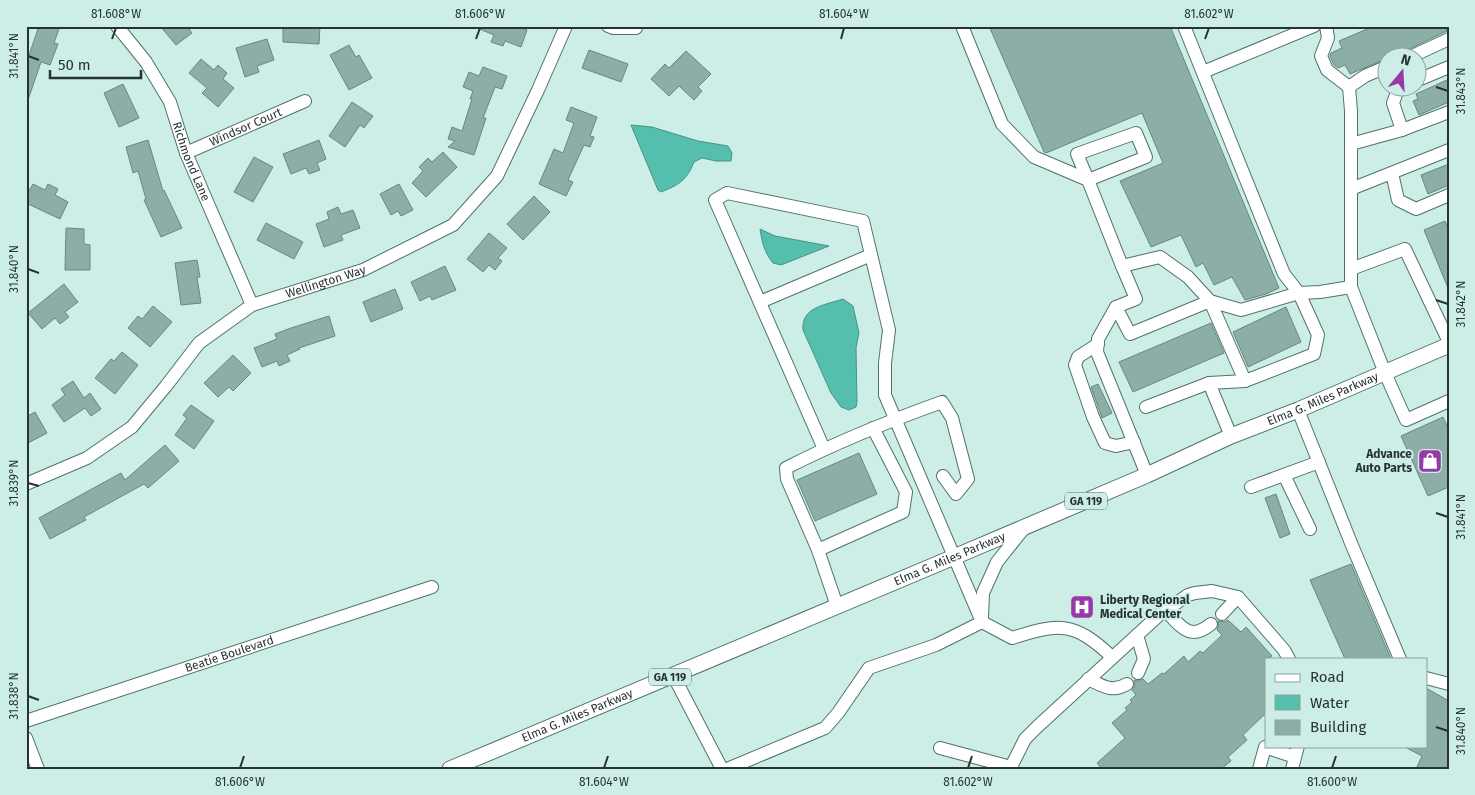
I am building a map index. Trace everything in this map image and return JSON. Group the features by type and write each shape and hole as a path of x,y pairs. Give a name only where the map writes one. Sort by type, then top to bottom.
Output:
{"main road":[{"name":"Elma G. Miles Parkway","path":"450,769 1025,527 1147,475 1231,436 1298,410 1449,344"}],"street":[{"name":"Richmond Lane","path":"117,26 146,62 170,102 186,153 252,305"},
{"name":"Wellington Way","path":"26,484 87,458 132,428 199,343 252,305 363,270 453,225 498,176 566,26"},
{"path":"608,26 613,28 636,28"},
{"path":"962,26 1002,124 1034,157 1088,180 1146,157 1136,133 1077,154 1088,180 1122,266 1136,299 1116,307 1098,339 1097,352 1147,475"},
{"path":"1146,407 1209,383 1245,381 1314,354 1318,335 1298,293 1284,274 1184,26"},
{"path":"1203,72 1314,26"},
{"path":"1326,26 1328,38 1321,56 1327,70 1349,88 1351,287 1384,373 1406,420 1449,401"},
{"path":"1428,49 1449,39"},
{"path":"1428,76 1449,67"},
{"path":"1349,88 1365,76 1378,70"},
{"path":"1395,98 1393,102 1402,130"},
{"name":"Windsor Court","path":"186,153 305,101"},
{"path":"1351,144 1402,130 1449,112"},
{"path":"1351,189 1449,150"},
{"path":"1392,172 1398,200 1416,209 1449,195"},
{"path":"824,449 715,200 727,193 862,221 889,330 884,363 885,395 982,622 1012,638 1042,628 1067,628 1088,635 1112,657"},
{"path":"1351,269 1405,249 1449,344"},
{"path":"760,302 871,255"},
{"path":"1122,266 1160,257 1188,277 1210,301 1245,381"},
{"path":"1116,307 1130,334 1210,301 1241,310 1298,293 1351,287"},
{"path":"1098,344 1078,357 1075,365 1093,417 1105,443 1116,446 1134,442"},
{"path":"1209,383 1231,436"},
{"path":"837,606 818,550 787,479 786,468 824,449 894,419 942,402 952,418 968,479 956,494 943,476"},
{"path":"1298,410 1351,544 1400,658"},
{"path":"818,550 903,512 906,492 874,428"},
{"path":"1251,487 1319,462"},
{"path":"1284,475 1310,529"},
{"path":"982,622 983,593 997,562 1025,527"},
{"name":"Beatie Boulevard","path":"26,721 432,587"},
{"path":"940,748 1011,768 1025,739 1165,610 1195,592 1221,592 1238,597 1284,650 1288,658"},
{"path":"1222,614 1238,597"},
{"path":"1165,610 1188,632 1198,632 1211,624"},
{"path":"727,769 825,728 870,668 936,645 982,622"},
{"path":"1137,635 1144,658 1138,673"},
{"path":"673,675 722,769"},
{"path":"1088,679 1112,689 1118,689 1127,684"},
{"path":"1428,679 1449,684"},
{"path":"26,738 38,769"},
{"path":"1259,769 1265,747"},
{"path":"1268,748 1295,758"}],"water":[{"path":"631,125 652,127 698,141 728,146 732,153 731,161 716,161 702,158 694,162 682,181 661,192 658,190"},
{"path":"760,229 775,236 829,246 781,265 773,263 767,255"},
{"path":"843,299 853,306 859,333 856,348 857,402 856,407 849,410 841,407 831,393 803,330 803,322 806,316 815,308"}],"building":[{"path":"39,26 60,26 54,43 58,44 50,65 41,62 28,100 26,100 26,64"},
{"path":"160,26 187,26 192,33 176,45"},
{"path":"283,26 320,26 319,44 283,42"},
{"path":"472,26 517,26 527,30 521,47 505,41 503,46 491,42 494,35"},
{"path":"989,26 1170,26 1279,288 1245,300 1232,277 1214,285 1203,263 1196,267 1181,235 1151,247 1120,181 1163,163 1142,113 1046,153 1044,152"},
{"path":"1374,26 1445,26 1447,31 1411,48 1378,48 1378,62 1350,74 1345,65 1338,68 1334,65 1330,56 1331,53 1342,48 1339,41"},
{"path":"267,39 274,60 257,66 259,72 245,77 236,48"},
{"path":"349,45 356,57 359,55 372,78 349,90 330,55"},
{"path":"589,50 628,64 621,82 582,68"},
{"path":"686,51 711,74 698,87 702,91 694,100 679,86 669,96 651,79 665,64 669,68"},
{"path":"201,59 214,70 218,65 227,73 223,79 234,88 218,107 202,93 207,88 189,73"},
{"path":"483,67 507,76 502,89 495,87 483,118 486,118 474,155 448,147 455,141 448,139 452,127 462,131 473,91 463,87 469,72 479,76"},
{"path":"1449,79 1449,102 1419,115 1413,101 1418,98 1428,98 1428,89"},
{"path":"123,84 139,118 119,127 104,93"},
{"path":"352,102 373,116 364,128 360,125 345,147 329,136"},
{"path":"571,107 597,117 590,136 594,137 590,147 584,145 568,180 573,182 566,196 539,184 554,149 563,153 574,123 566,120"},
{"path":"148,140 163,191 182,228 161,237 144,200 146,199 138,171 133,173 126,147"},
{"path":"319,140 326,159 317,163 320,170 309,174 306,168 291,174 283,154"},
{"path":"443,152 457,167 426,197 412,183 423,171 419,167 428,158 432,162"},
{"path":"254,157 273,167 253,202 234,192"},
{"path":"1449,164 1449,185 1428,194 1421,175"},
{"path":"33,184 45,190 48,184 58,189 55,195 68,202 60,219 26,203 26,196"},
{"path":"399,184 413,210 401,216 398,211 391,215 380,194"},
{"path":"534,196 550,212 523,240 507,224"},
{"path":"338,207 341,214 353,210 360,228 341,235 343,240 324,247 316,224 329,219 327,212"},
{"path":"1445,221 1449,230 1448,288 1424,230"},
{"path":"266,223 303,242 294,259 257,240"},
{"path":"66,228 84,229 84,244 90,245 90,270 65,270"},
{"path":"489,233 507,248 498,258 502,261 495,270 489,265 483,272 467,259"},
{"path":"197,260 200,277 197,277 201,303 181,305 175,263"},
{"path":"445,266 456,290 432,300 430,296 420,301 411,282"},
{"path":"64,284 78,302 65,312 69,317 60,324 55,318 42,329 28,313"},
{"path":"395,289 403,309 371,322 363,302"},
{"path":"153,306 172,322 150,347 128,328 138,316 142,319"},
{"path":"1286,307 1301,342 1248,367 1233,332"},
{"path":"329,316 335,336 299,348 287,355 290,361 279,366 277,361 262,367 254,348 277,339 275,334"},
{"path":"1211,323 1224,353 1133,392 1119,362"},
{"path":"122,352 138,365 115,394 95,378 111,359 114,361"},
{"path":"233,355 251,373 233,391 229,387 218,397 204,383"},
{"path":"73,381 84,398 90,393 101,409 91,416 85,408 64,422 52,405 65,395 61,389"},
{"path":"1098,384 1112,413 1102,418 1091,387"},
{"path":"191,405 214,421 194,449 175,435 187,418 183,415"},
{"path":"35,412 47,433 26,444 26,417"},
{"name":"Advance Auto Parts","path":"1443,417 1449,430 1449,487 1428,496 1401,436"},
{"path":"165,445 179,461 148,488 144,484 84,517 86,520 50,539 39,518 121,473 125,480"},
{"path":"859,453 877,494 815,521 797,480"},
{"path":"1276,494 1290,534 1280,538 1265,498"},
{"path":"1351,564 1391,658 1345,658 1310,580"},
{"path":"1228,620 1241,632 1246,627 1272,656 1265,658 1265,714 1243,735 1247,740 1228,757 1231,761 1221,769 1102,769 1097,763 1125,738 1112,723 1127,710 1125,708 1136,695 1132,690 1135,685 1134,680 1143,679 1148,684 1162,673 1164,674 1184,656 1188,662 1200,651 1203,653 1222,635 1217,630 1218,621 1224,622"},
{"path":"1428,689 1449,701 1449,769 1416,769 1422,756 1407,748 1428,748"}],"place":[{"name":"Advance Auto Parts","path":"1430,461"},
{"name":"Liberty Regional Medical Center","path":"1082,607"}]}
